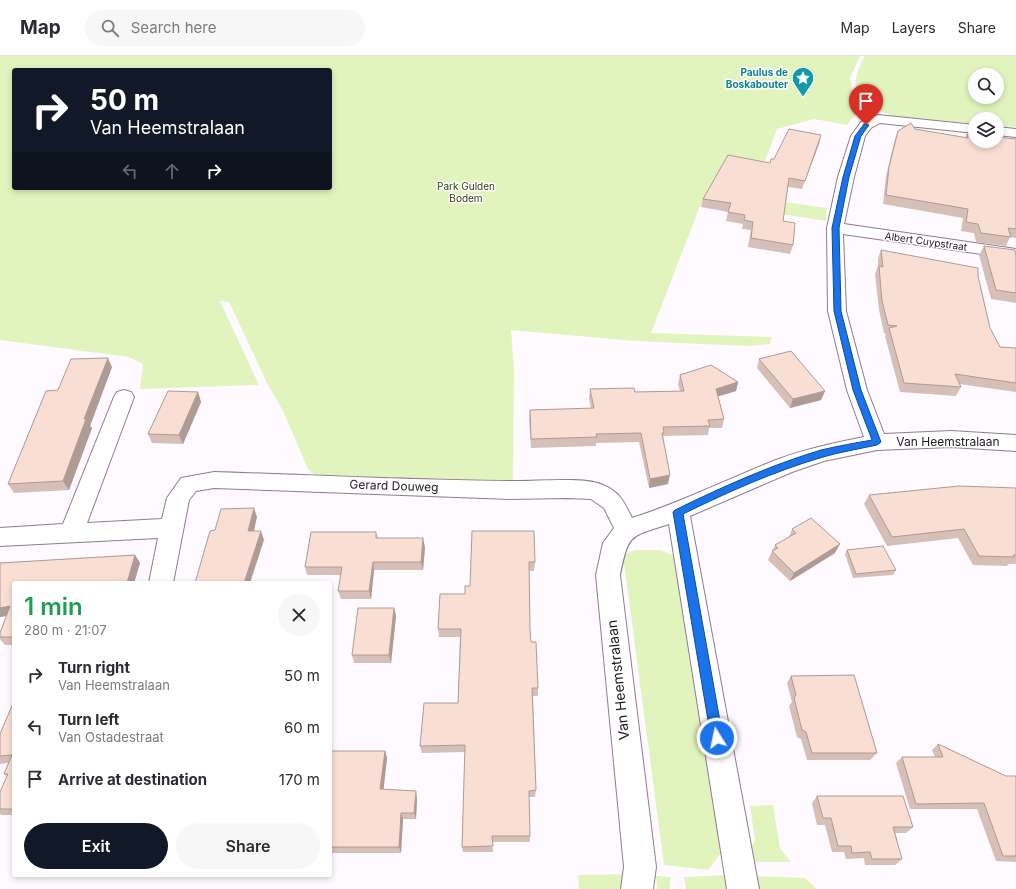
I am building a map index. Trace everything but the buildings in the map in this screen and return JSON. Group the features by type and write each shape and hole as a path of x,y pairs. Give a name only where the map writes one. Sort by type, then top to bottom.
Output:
{"street":[{"path":"877,442 857,390 837,311 835,228 846,177 858,136 866,125 878,119 895,119 968,128"},
{"path":"1004,132 1016,133"},
{"name":"Albert Cuypstraat","path":"835,228 1016,254"},
{"path":"72,532 124,397"},
{"name":"Van Heemstralaan","path":"637,889 640,867 608,575 615,543 626,529 678,512 784,466 822,453 877,442 951,440 1016,442"},
{"name":"Gerard Douweg","path":"161,581 178,498 189,484 214,480 511,490 596,491 613,502 626,529"},
{"path":"678,512 742,889"},
{"path":"0,537 72,532 172,528"}],"green space":[{"name":"Park Gulden Bodem","path":"0,56 860,56 850,78 852,89 866,111 857,107 852,107 861,113 854,116 847,125 814,119 777,129 765,161 727,157 726,163 709,191 827,208 826,221 709,203 700,206 651,333 772,337 770,344 748,346 635,341 511,330 514,370 513,479 509,485 317,477 308,469 283,411 268,385 229,302 220,301 259,385 140,389 143,364 129,357 0,340"},
{"path":"865,56 1016,56 1016,127 1004,126 1004,112 968,112 968,123 888,114 875,108 863,99 857,86 856,77"},
{"path":"635,550 660,550 673,555 724,825 724,849 708,870 664,865 623,555"},
{"path":"773,805 780,848 791,862 751,862 748,853 755,840 750,806"},
{"path":"629,874 627,889 579,889 578,875"},
{"path":"728,875 730,889 686,889 684,877"},
{"path":"656,876 670,877 670,889 657,889"},
{"path":"754,876 805,878 817,889 758,889"}],"place":[{"name":"Paulus de Boskabouter","path":"803,98"}],"route":[{"path":"717,738 678,512 784,466 822,453 877,442 857,390 837,311 835,228 846,177 858,136 866,125"}]}
